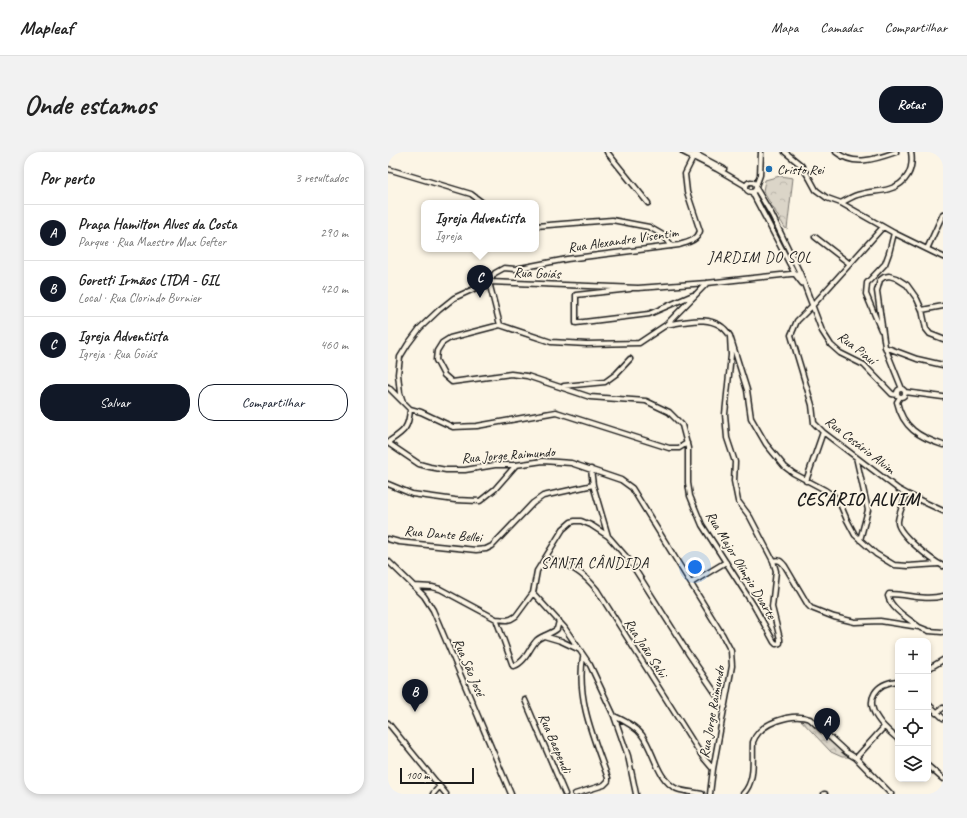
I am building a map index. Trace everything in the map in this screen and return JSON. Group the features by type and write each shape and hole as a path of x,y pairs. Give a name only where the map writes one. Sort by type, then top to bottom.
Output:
{"street":[{"path":"607,152 648,203"},
{"path":"683,152 694,154 747,184 752,182 783,238 797,273"},
{"path":"752,192 756,187 760,175 761,152"},
{"path":"785,152 801,165 816,190 827,198 841,203 894,233 943,257"},
{"path":"836,152 844,158 858,161 881,157 896,152"},
{"path":"841,203 860,194 889,189 897,186 908,175 912,160 911,152"},
{"name":"Rua Alexandre Visentim","path":"489,282 495,273 504,268 515,269 567,259 679,245 696,240 700,231 687,192 685,174 694,154"},
{"path":"388,169 471,194 479,200"},
{"path":"747,184 748,191 752,192 797,273"},
{"path":"927,250 943,214"},
{"path":"539,226 612,220 649,227 663,235 672,246"},
{"name":"Rua Cesário Alvim","path":"883,227 813,306 797,321 791,335 812,405 814,423 823,432 898,488 907,494 943,511"},
{"path":"884,336 866,294 867,283 885,264 894,233"},
{"path":"815,236 850,264"},
{"path":"778,241 783,238"},
{"name":"Rua Goiás","path":"403,402 400,393 398,374 400,357 408,344 420,328 454,298 489,282 638,288 708,283 797,273"},
{"name":"Rua Piauí","path":"797,273 805,286 822,331 832,345 840,353 864,366 892,394 897,402 900,413 909,427 922,437 943,445"},
{"path":"892,394 903,396 903,391 885,347 877,291 878,285 884,277 889,276 896,278 908,285 922,310 926,329 930,334 943,339"},
{"path":"489,282 500,325 551,342 587,344 639,343 666,325 708,283"},
{"path":"638,288 576,295 576,322 649,314 697,293"},
{"path":"922,310 943,306"},
{"path":"666,325 695,320 714,322 727,330 747,390 751,418 766,444 785,466 806,481 825,490 835,497 842,506 855,535 876,554 894,565 941,565"},
{"name":"Rua Major Olímpio Duarte","path":"500,325 450,338 442,343 437,351 436,360 444,375 452,382 511,374 527,376 590,397 646,401 669,412 682,425 688,448 688,483 690,496 702,525 754,606 776,644 780,643 772,607 776,571 773,561"},
{"path":"730,336 731,355 725,414 727,438 735,462 734,481 738,501 750,517 773,561 782,561 808,605 812,608 834,617 855,622 880,621 919,627 929,631 942,632"},
{"path":"885,347 917,359 943,366"},
{"path":"562,387 605,382 616,374 630,359"},
{"path":"388,387 410,409 421,412 453,427 477,426 556,412 669,448 679,448 687,443"},
{"path":"897,402 898,390 943,397"},
{"path":"388,442 404,431 410,420 410,409"},
{"path":"806,481 823,432"},
{"name":"Rua Jorge Raimundo","path":"388,442 419,464 430,467 446,470 465,470 495,465 516,465 543,461 571,463 621,480 632,488 731,651 732,666 713,769 710,794"},
{"path":"856,456 868,510 860,540"},
{"path":"388,484 412,494 455,500 480,501 495,489 516,465"},
{"path":"591,469 593,485 608,536"},
{"name":"Rua Dante Bellei","path":"388,539 399,542 476,550 486,549 492,546 533,503 543,496 593,485"},
{"path":"907,494 897,522 898,527 930,559 941,565"},
{"path":"414,586 440,589 496,619 511,619 516,616 533,593 537,571 547,558 551,548 563,529 571,522 581,521 597,528 608,536 629,560 688,653 725,707"},
{"name":"Rua João Salvi","path":"547,558 567,564 579,571 593,585 702,756 713,769"},
{"name":"Rua São José","path":"388,562 424,596 434,610 511,794"},
{"path":"691,584 726,562"},
{"path":"533,593 559,620 580,650 583,657 590,665 614,716 628,756 636,794"},
{"path":"919,627 893,605 889,600 889,594 932,599 943,596"},
{"path":"496,619 513,666 523,660 536,641 557,629 559,620"},
{"path":"544,636 561,641 580,650"},
{"path":"575,794 604,785 608,781 586,714 581,683 583,657"},
{"path":"931,667 943,660"},
{"path":"895,682 884,684 874,692 873,708 884,727 895,736"},
{"name":"Rua Baependi","path":"525,700 565,794"},
{"path":"931,707 943,718"},
{"path":"936,713 943,708"},
{"path":"614,716 632,725 643,736 664,777 670,784 677,789 702,794"},
{"path":"743,794 749,785 752,776 754,737 763,728 792,716 810,719 846,752 856,758 892,794"},
{"path":"388,723 446,794"},
{"path":"856,758 884,727"},
{"path":"931,769 943,779"},
{"path":"433,794 439,787"}],"green space":[{"path":"780,176 793,178 787,229 763,191 765,180"},
{"path":"797,716 804,717 853,757 842,757 831,752"}],"place":[{"name":"Cristo Rei","path":"769,169"},
{"name":"Igreja Adventista","path":"480,298"},
{"name":"Goretti Irmãos LTDA - GIL","path":"415,712"},
{"name":"Praça Hamilton Alves da Costa","path":"827,741"}],"district":[{"name":"JARDIM DO SOL","path":"760,257"},
{"name":"CESÁRIO ALVIM","path":"858,499"},
{"name":"SANTA CÂNDIDA","path":"595,563"}]}
